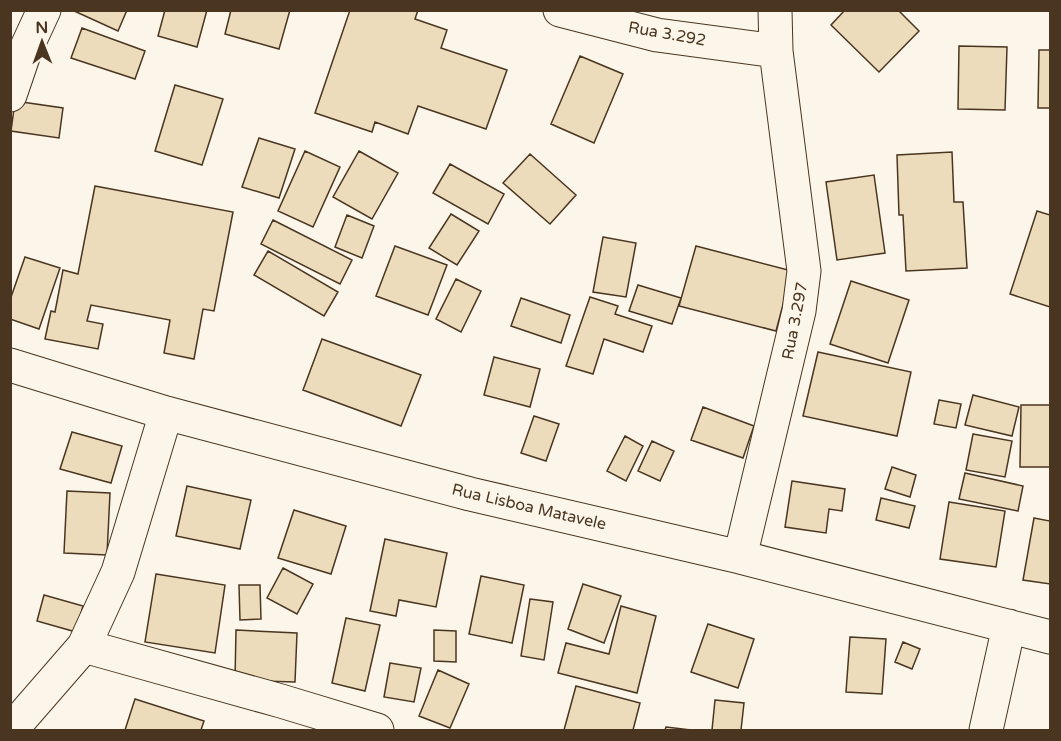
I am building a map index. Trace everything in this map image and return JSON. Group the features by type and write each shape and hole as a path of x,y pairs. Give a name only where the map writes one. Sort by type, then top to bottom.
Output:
{"street":[{"path":"10,95 25,51 44,10"},
{"name":"Rua 3.292","path":"560,10 657,35 776,51"},
{"name":"Rua 3.297","path":"740,556 799,311 804,271 776,51 775,10"},
{"name":"Rua Lisboa Matavele","path":"10,365 166,413 470,494 740,556 1050,637"},
{"path":"11,730 84,645 118,572 166,413"},
{"path":"986,730 1009,626"},
{"path":"84,645 376,730"}],"building":[{"path":"72,10 127,10 118,31"},
{"path":"165,10 207,10 197,47 158,36"},
{"path":"231,10 290,10 279,49 225,34"},
{"path":"350,10 418,10 415,19 447,30 441,48 507,70 486,129 418,106 408,134 375,122 372,132 315,113"},
{"path":"845,10 898,10 919,31 879,72 831,25"},
{"path":"82,28 145,51 135,79 71,58"},
{"path":"959,46 1007,47 1005,110 958,109"},
{"path":"1039,50 1050,50 1050,108 1038,108"},
{"path":"580,56 623,74 594,143 551,124"},
{"path":"175,85 223,99 202,165 155,151"},
{"path":"15,101 63,108 59,138 11,131"},
{"path":"259,138 295,149 279,198 242,187"},
{"path":"305,151 340,167 313,227 278,211"},
{"path":"359,151 398,173 372,219 333,197"},
{"path":"952,152 954,202 963,202 967,268 906,271 903,215 899,215 897,155"},
{"path":"530,154 576,195 550,224 503,183"},
{"path":"450,164 504,194 488,224 433,193"},
{"path":"874,175 885,253 837,260 826,182"},
{"path":"95,186 233,212 214,311 203,309 194,359 164,353 170,320 91,305 87,321 103,324 98,349 45,339 51,311 55,312 63,270 78,274"},
{"path":"1037,211 1050,215 1050,307 1010,294"},
{"path":"451,214 479,231 457,265 429,248"},
{"path":"347,215 374,226 362,258 335,247"},
{"path":"273,220 352,260 340,284 261,244"},
{"path":"603,237 636,243 626,297 593,292"},
{"path":"395,246 447,265 428,315 376,296"},
{"path":"696,246 792,271 776,331 679,306"},
{"path":"268,251 338,292 324,316 254,275"},
{"path":"25,257 60,268 39,329 10,319 10,300"},
{"path":"456,279 481,291 461,332 436,319"},
{"path":"851,281 909,300 888,363 830,344"},
{"path":"638,285 681,298 672,324 629,311"},
{"path":"590,297 618,306 615,314 652,326 643,352 604,339 593,374 566,366"},
{"path":"521,298 570,315 561,343 511,326"},
{"path":"322,339 421,375 401,426 303,390"},
{"path":"818,352 911,372 897,436 803,416"},
{"path":"494,357 540,369 530,407 484,395"},
{"path":"973,395 1019,407 1012,436 965,425"},
{"path":"939,400 961,404 956,428 934,424"},
{"path":"1021,405 1050,405 1050,467 1020,467"},
{"path":"703,407 754,426 743,458 691,440"},
{"path":"534,416 559,424 546,461 521,453"},
{"path":"72,432 122,446 111,483 60,469"},
{"path":"973,434 1012,441 1005,477 966,470"},
{"path":"625,436 643,446 626,481 607,471"},
{"path":"652,441 674,451 660,481 638,471"},
{"path":"892,467 916,475 910,497 885,489"},
{"path":"965,473 1023,486 1018,511 959,499"},
{"path":"792,481 845,489 842,511 829,509 826,533 785,527"},
{"path":"187,486 251,500 240,549 176,536"},
{"path":"67,491 110,493 107,555 64,553"},
{"path":"881,498 915,506 909,528 876,520"},
{"path":"949,502 1005,511 996,567 940,559"},
{"path":"294,510 346,526 331,574 278,558"},
{"path":"1034,518 1050,521 1050,584 1023,580"},
{"path":"385,539 447,553 436,607 399,600 396,616 370,611"},
{"path":"283,568 313,584 297,614 267,598"},
{"path":"156,574 225,585 215,653 145,642"},
{"path":"481,576 524,585 512,643 469,634"},
{"path":"583,584 621,596 604,643 568,629"},
{"path":"239,585 260,585 261,619 240,620"},
{"path":"44,595 83,606 76,632 37,621"},
{"path":"530,599 553,602 544,660 521,656"},
{"path":"621,606 656,616 637,693 558,673 566,643 609,654"},
{"path":"346,618 380,625 365,691 332,683"},
{"path":"708,624 754,639 738,688 691,672"},
{"path":"236,630 297,633 295,682 235,680"},
{"path":"434,630 456,631 456,662 434,661"},
{"path":"850,637 886,639 882,694 846,692"},
{"path":"903,642 920,649 912,669 895,662"},
{"path":"390,663 421,668 414,702 384,697"},
{"path":"438,670 469,684 450,728 419,716"},
{"path":"576,686 640,703 633,730 564,730"},
{"path":"135,699 204,721 201,730 125,730"},
{"path":"715,700 744,703 741,730 712,730"},
{"path":"666,727 691,730 665,730"}]}
